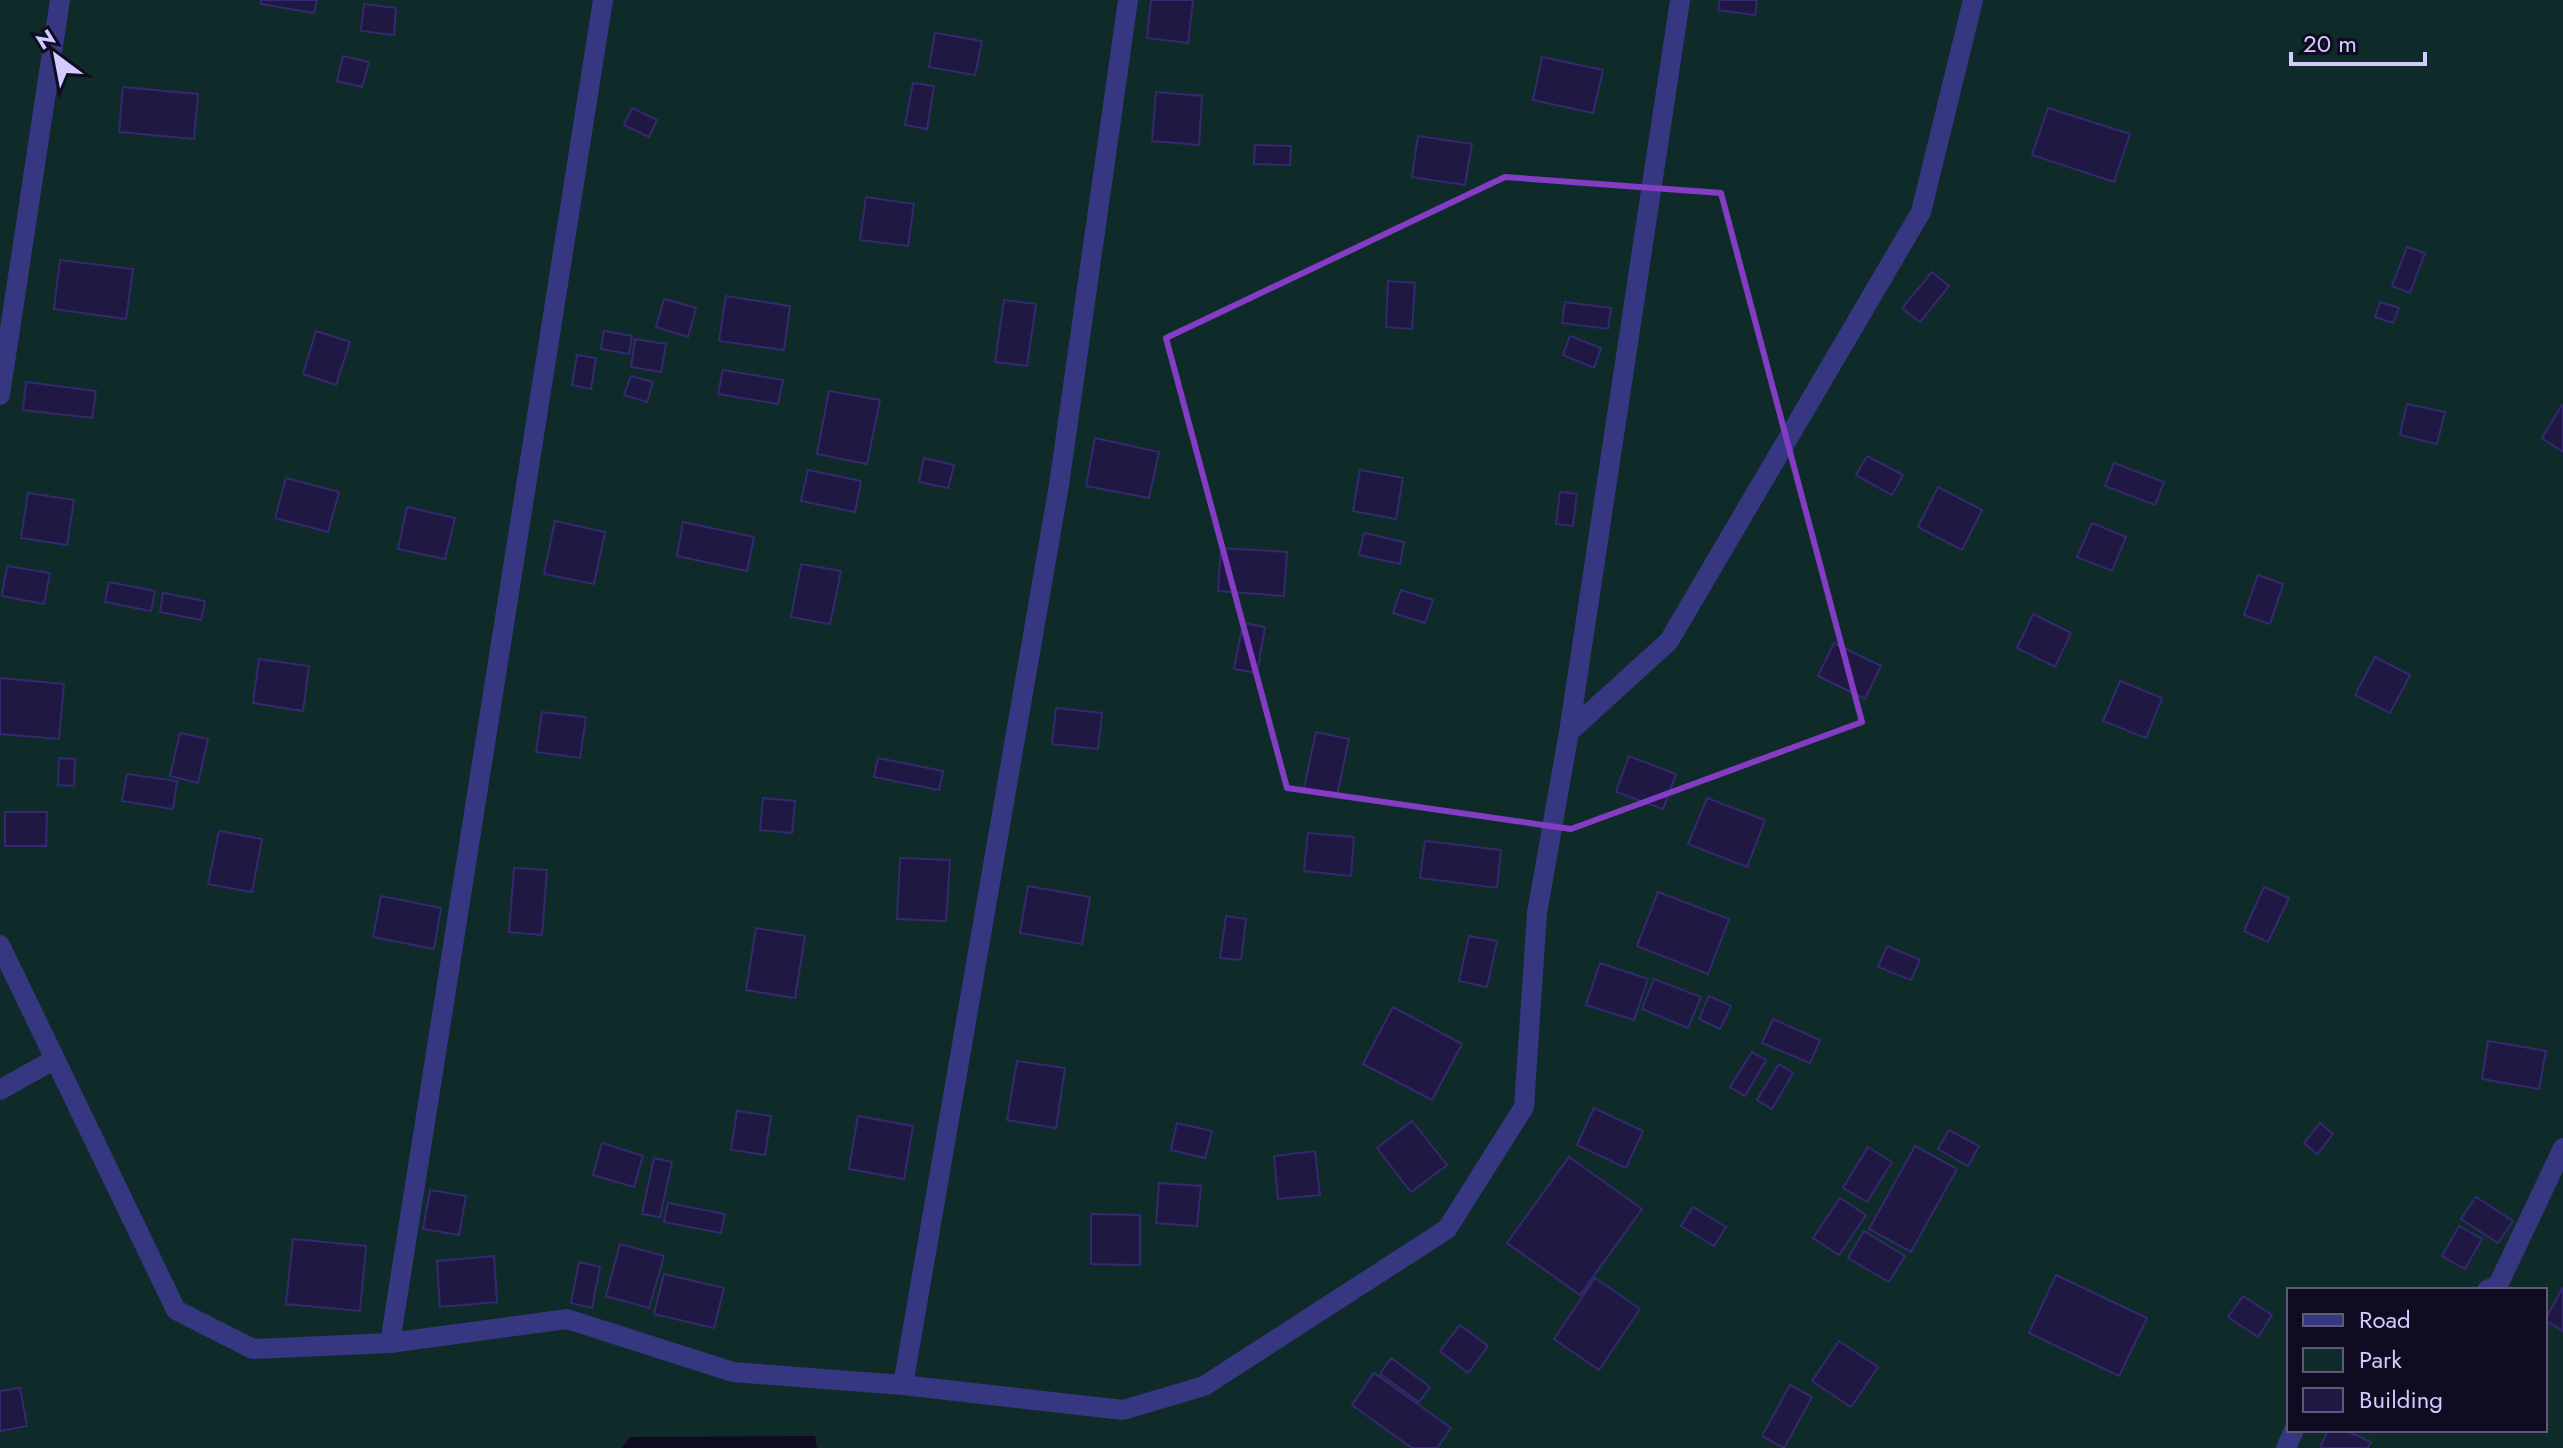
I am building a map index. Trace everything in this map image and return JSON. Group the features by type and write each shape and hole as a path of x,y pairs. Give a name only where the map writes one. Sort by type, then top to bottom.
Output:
{"street":[{"path":"0,395 60,0"},
{"path":"390,1343 603,0"},
{"path":"903,1385 1059,485 1128,0"},
{"path":"0,945 176,1310 253,1349 390,1343 567,1319 733,1372 903,1385 1123,1410 1204,1386 1447,1229 1524,1107 1537,913 1569,732 1680,0"},
{"path":"1569,732 1669,641 1921,212 1973,0"},
{"path":"0,1090 55,1059"},
{"path":"2491,1288 2498,1285 2563,1148"}],"highlighted area":[{"path":"1505,177 1721,193 1862,722 1571,829 1287,788 1166,338"}],"green space":[{"path":"0,0 2563,0 2563,1448 817,1448 815,1436 630,1437 622,1448 0,1448"}],"building":[{"path":"261,0 317,0 314,13 261,4"},
{"path":"1151,0 1193,0 1188,43 1147,38"},
{"path":"1720,0 1757,0 1755,15 1718,10"},
{"path":"364,4 396,8 394,35 361,31"},
{"path":"935,33 982,41 975,75 929,67"},
{"path":"343,56 369,62 362,87 337,81"},
{"path":"1542,57 1603,70 1593,113 1533,100"},
{"path":"913,83 934,86 927,129 905,125"},
{"path":"123,87 198,94 194,139 119,132"},
{"path":"1156,92 1202,96 1199,145 1152,141"},
{"path":"632,108 657,120 649,137 624,125"},
{"path":"2048,108 2130,134 2114,182 2032,155"},
{"path":"1418,136 1472,144 1465,185 1412,177"},
{"path":"1255,145 1291,146 1290,165 1254,164"},
{"path":"866,197 914,204 908,246 860,240"},
{"path":"2407,247 2425,253 2410,293 2392,286"},
{"path":"60,260 133,269 126,319 54,309"},
{"path":"1932,272 1949,286 1920,322 1902,308"},
{"path":"1388,281 1415,283 1412,329 1386,327"},
{"path":"726,296 790,306 784,350 719,341"},
{"path":"664,299 696,308 688,337 656,327"},
{"path":"1004,300 1036,304 1027,366 995,362"},
{"path":"1565,302 1611,308 1608,329 1562,323"},
{"path":"2380,302 2399,308 2393,323 2375,317"},
{"path":"316,331 350,342 336,385 303,374"},
{"path":"604,331 632,336 629,354 601,349"},
{"path":"1570,336 1601,348 1594,368 1563,355"},
{"path":"635,339 666,344 661,372 631,367"},
{"path":"577,355 596,358 591,389 572,385"},
{"path":"723,370 783,380 778,404 718,394"},
{"path":"631,376 653,382 647,402 624,395"},
{"path":"26,382 96,391 92,418 23,410"},
{"path":"829,391 880,400 867,464 817,454"},
{"path":"2407,404 2445,412 2437,444 2400,435"},
{"path":"2563,406 2563,452 2542,438"},
{"path":"1095,438 1159,452 1149,498 1086,486"},
{"path":"1867,456 1903,475 1892,495 1856,475"},
{"path":"924,458 954,465 948,488 919,482"},
{"path":"2114,463 2164,482 2155,505 2105,486"},
{"path":"808,470 861,481 855,512 801,501"},
{"path":"1360,470 1403,478 1396,519 1353,511"},
{"path":"286,478 339,492 328,532 275,518"},
{"path":"1938,487 1982,510 1962,550 1918,527"},
{"path":"1560,492 1577,494 1573,526 1556,524"},
{"path":"28,493 74,500 67,545 21,538"},
{"path":"407,507 455,518 445,559 398,549"},
{"path":"555,521 605,532 594,584 544,574"},
{"path":"683,522 754,537 747,571 677,556"},
{"path":"2092,523 2126,537 2112,571 2077,557"},
{"path":"1364,533 1404,542 1400,564 1359,555"},
{"path":"1221,548 1287,552 1284,596 1218,591"},
{"path":"801,564 841,571 830,624 791,617"},
{"path":"7,566 50,573 44,604 2,596"},
{"path":"2258,575 2283,584 2270,624 2244,615"},
{"path":"109,582 155,591 151,611 105,602"},
{"path":"1401,590 1433,600 1425,623 1393,613"},
{"path":"163,593 205,601 201,620 160,612"},
{"path":"2033,614 2071,633 2055,667 2017,648"},
{"path":"1243,623 1265,627 1257,673 1234,669"},
{"path":"1834,643 1881,666 1865,699 1818,676"},
{"path":"2375,657 2410,675 2390,713 2355,695"},
{"path":"259,659 309,666 303,711 253,703"},
{"path":"0,678 64,684 59,739 0,734"},
{"path":"2120,681 2162,698 2146,738 2103,721"},
{"path":"1056,708 1102,713 1098,749 1052,744"},
{"path":"542,712 586,717 580,758 536,752"},
{"path":"1316,732 1349,739 1337,795 1304,788"},
{"path":"180,733 208,739 198,783 170,776"},
{"path":"1629,756 1676,774 1663,809 1616,792"},
{"path":"59,758 75,759 74,786 58,785"},
{"path":"878,758 943,771 939,790 874,777"},
{"path":"127,774 177,781 173,809 122,801"},
{"path":"763,798 795,801 792,833 760,830"},
{"path":"1707,798 1765,820 1747,867 1688,844"},
{"path":"5,812 47,812 46,846 5,846"},
{"path":"219,831 262,839 252,892 208,884"},
{"path":"1308,833 1354,837 1351,876 1304,871"},
{"path":"1425,841 1501,850 1497,888 1420,878"},
{"path":"900,858 950,860 946,921 897,919"},
{"path":"514,868 547,870 542,935 509,932"},
{"path":"1028,886 1090,897 1082,944 1020,933"},
{"path":"2264,887 2289,898 2268,942 2244,931"},
{"path":"1658,892 1729,919 1708,974 1637,946"},
{"path":"381,896 441,908 434,949 373,937"},
{"path":"1226,916 1246,919 1241,960 1220,958"},
{"path":"756,928 805,936 795,998 746,990"},
{"path":"1469,936 1497,941 1487,987 1459,981"},
{"path":"1887,946 1920,960 1911,980 1878,967"},
{"path":"1600,963 1648,979 1634,1020 1586,1005"},
{"path":"1654,979 1701,997 1688,1028 1642,1009"},
{"path":"1709,996 1731,1006 1720,1029 1699,1019"},
{"path":"1393,1007 1462,1044 1432,1100 1363,1064"},
{"path":"1773,1019 1820,1040 1810,1063 1762,1043"},
{"path":"2488,1041 2546,1051 2539,1089 2482,1079"},
{"path":"1752,1052 1766,1060 1745,1096 1730,1087"},
{"path":"1017,1061 1065,1068 1056,1128 1007,1120"},
{"path":"1779,1064 1793,1073 1772,1109 1757,1100"},
{"path":"1594,1108 1643,1131 1626,1168 1577,1145"},
{"path":"737,1111 771,1116 765,1155 731,1150"},
{"path":"858,1116 913,1126 904,1179 849,1169"},
{"path":"1412,1121 1447,1165 1411,1192 1377,1148"},
{"path":"1177,1123 1212,1131 1205,1158 1171,1150"},
{"path":"2320,1123 2333,1134 2317,1154 2304,1143"},
{"path":"1949,1130 1979,1146 1968,1166 1938,1149"},
{"path":"602,1143 643,1156 634,1187 593,1175"},
{"path":"1915,1146 1957,1169 1911,1252 1869,1229"},
{"path":"1868,1147 1892,1162 1867,1202 1843,1188"},
{"path":"1315,1151 1320,1195 1278,1199 1274,1156"},
{"path":"1569,1157 1642,1209 1580,1295 1507,1243"},
{"path":"654,1158 672,1162 660,1217 642,1214"},
{"path":"1159,1183 1201,1186 1197,1226 1156,1223"},
{"path":"430,1190 466,1196 459,1235 423,1229"},
{"path":"2476,1197 2513,1221 2498,1243 2461,1219"},
{"path":"1840,1198 1866,1215 1839,1255 1813,1238"},
{"path":"668,1203 725,1214 721,1233 664,1222"},
{"path":"1693,1207 1726,1227 1714,1246 1681,1226"},
{"path":"1091,1214 1140,1215 1140,1265 1091,1264"},
{"path":"2459,1226 2482,1239 2465,1269 2442,1256"},
{"path":"1864,1231 1905,1256 1889,1282 1848,1258"},
{"path":"293,1239 366,1246 360,1311 286,1304"},
{"path":"620,1244 664,1256 649,1308 606,1296"},
{"path":"494,1256 497,1302 440,1307 437,1261"},
{"path":"579,1262 600,1267 592,1308 571,1303"},
{"path":"664,1274 724,1288 714,1328 654,1314"},
{"path":"2056,1275 2147,1318 2119,1376 2029,1333"},
{"path":"1595,1278 1640,1309 1599,1370 1554,1339"},
{"path":"2563,1287 2563,1331 2547,1321"},
{"path":"2243,1296 2272,1315 2258,1337 2228,1317"},
{"path":"1460,1325 1488,1346 1468,1373 1440,1351"},
{"path":"1839,1341 1878,1367 1851,1407 1812,1381"},
{"path":"1391,1358 1430,1387 1419,1402 1380,1374"},
{"path":"1374,1373 1451,1428 1437,1448 1412,1448 1352,1405"},
{"path":"1790,1385 1812,1397 1784,1448 1762,1436"},
{"path":"20,1388 27,1426 0,1431 0,1391"},
{"path":"2327,1432 2349,1432 2371,1442 2368,1448 2320,1448"}]}
